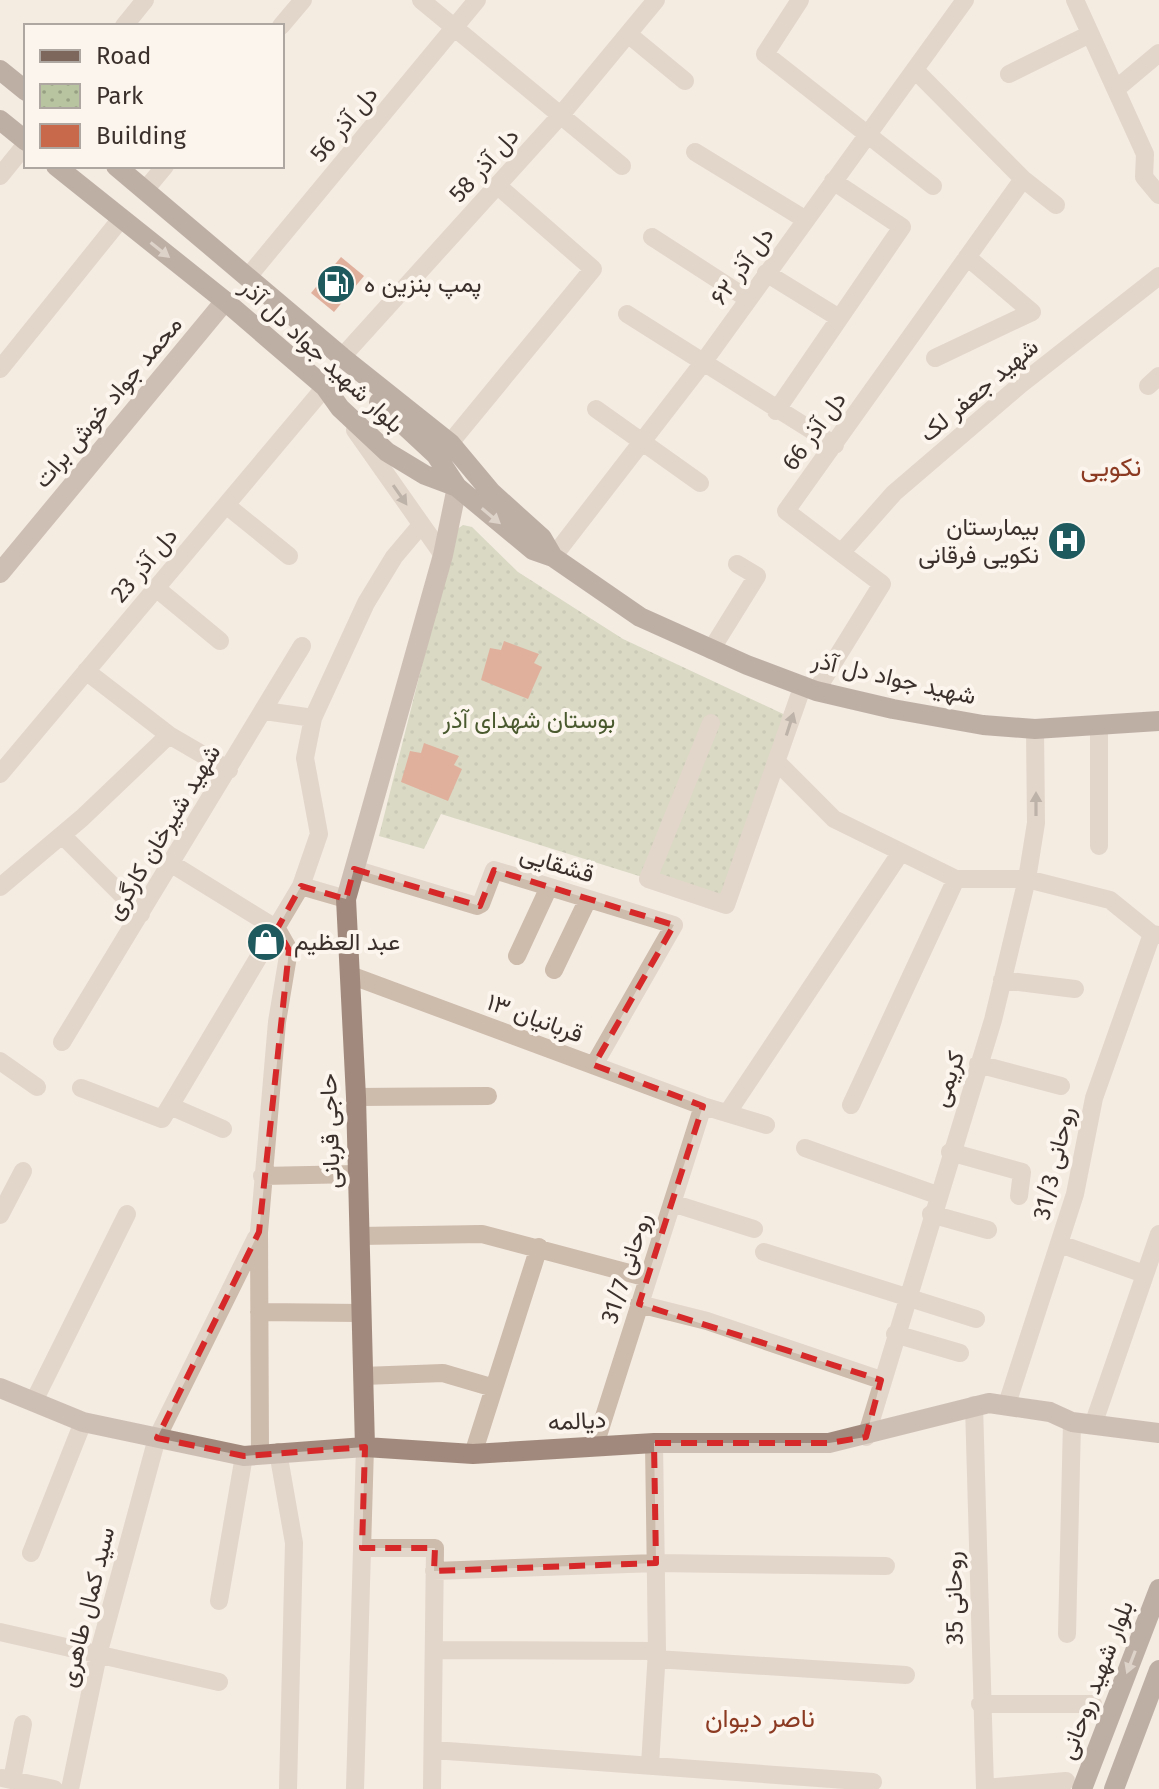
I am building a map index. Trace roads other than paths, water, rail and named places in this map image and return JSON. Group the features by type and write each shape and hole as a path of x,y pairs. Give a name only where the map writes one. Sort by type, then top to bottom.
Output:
{"main road":[{"path":"0,70 24,89"},
{"path":"0,120 24,141"},
{"name":"بلوار شهید جواد دل آذر","path":"58,168 225,301 325,387 340,408 387,452 425,475 457,487 533,550 553,557"},
{"name":"بلوار شهید جواد دل آذر","path":"118,168 342,357 450,443 491,492 542,538 553,557"},
{"name":"محمد جواد خوش برات","path":"0,573 225,301"},
{"path":"342,357 376,400 436,455 457,487"},
{"path":"387,452 395,455 410,445 407,427"},
{"name":"حاجی قربانی","path":"365,1447 356,1097 346,899 443,555 457,487"},
{"name":"شهید جواد دل آذر","path":"553,557 640,617 711,650 809,688 983,725 1035,729 1159,721"},
{"name":"دیالمه","path":"0,1388 83,1422 157,1438 261,1454 365,1447 473,1454 654,1443 829,1443 866,1437 974,1405 1007,1404 1050,1412 1072,1422 1159,1433"},
{"name":"بلوار شهید روحانی","path":"1074,1785 1159,1589"},
{"path":"1114,1789 1159,1670"}],"street":[{"path":"126,24 145,0"},
{"path":"283,24 303,0"},
{"path":"421,0 622,166"},
{"name":"دل آذر 56","path":"247,278 477,0"},
{"name":"دل آذر 58","path":"342,357 560,116 656,0"},
{"path":"800,0 765,54 933,186"},
{"name":"دل آذر ۶۲","path":"553,557 702,364 965,0"},
{"path":"1075,0 1145,154 1144,177 1159,195"},
{"path":"628,34 685,81"},
{"path":"1009,74 1090,34"},
{"path":"1116,89 1159,53"},
{"path":"915,70 1023,179 1056,205"},
{"path":"0,176 24,146"},
{"path":"695,152 806,220"},
{"path":"145,190 163,168"},
{"name":"دل آذر 66","path":"809,688 882,584 786,511 1023,179"},
{"path":"776,411 902,227 833,181"},
{"path":"450,443 593,269 498,186"},
{"path":"0,369 120,220"},
{"path":"652,237 748,299"},
{"path":"935,358 1032,312 967,257"},
{"path":"766,273 839,318"},
{"name":"شهید جعفر لک","path":"841,553 894,493 1020,385 1159,276"},
{"path":"627,314 776,411 835,445"},
{"name":"دل آذر 23","path":"0,774 325,387"},
{"path":"340,408 443,555"},
{"path":"596,409 700,483"},
{"path":"226,505 289,556"},
{"path":"166,1113 301,886 319,834 305,758 313,718 366,603 394,557 421,525"},
{"path":"711,650 757,576 737,564"},
{"path":"156,588 220,641"},
{"name":"شهید شیرخان کارگری","path":"62,1042 302,646"},
{"path":"86,671 169,735 229,770"},
{"path":"711,723 648,879 726,905 809,688"},
{"path":"265,711 313,718"},
{"path":"1099,725 1099,846"},
{"name":"کریمی","path":"866,1437 978,1064 1027,879 1036,823 1035,729"},
{"path":"3,876 62,835 169,735"},
{"path":"778,763 834,819 956,879 1027,879 1110,900 1156,934"},
{"path":"62,835 141,914"},
{"path":"728,1112 901,852"},
{"path":"172,864 277,929 289,950 262,1176 259,1232 261,1454 219,1601"},
{"name":"قشقایی","path":"354,869 477,906 494,870 672,923 673,927 594,1065"},
{"path":"851,1105 956,879"},
{"path":"301,886 346,899"},
{"path":"517,956 549,887"},
{"path":"554,970 588,899"},
{"name":"روحانی 31/3","path":"1007,1404 1075,1194 1094,1098 1156,934"},
{"name":"۱۳ قربانیان","path":"350,975 703,1106 766,1125"},
{"path":"1002,980 1075,989"},
{"path":"0,1061 37,1087"},
{"path":"978,1064 1061,1086"},
{"path":"81,1088 223,1129"},
{"path":"356,1097 488,1096"},
{"name":"روحانی 31/7","path":"595,1445 703,1106"},
{"path":"805,1148 937,1195"},
{"path":"950,1152 1022,1172 1019,1196"},
{"path":"0,1215 23,1171"},
{"path":"262,1176 357,1174"},
{"path":"672,1203 754,1229"},
{"path":"34,1401 127,1214"},
{"path":"931,1214 988,1230"},
{"name":"سید کمال طاهری","path":"70,1789 98,1655 157,1438 259,1232"},
{"path":"359,1236 482,1234 648,1278"},
{"path":"1093,1425 1159,1234"},
{"path":"1060,1244 1144,1274"},
{"path":"473,1454 539,1247"},
{"path":"764,1252 976,1319"},
{"path":"639,1304 707,1321 881,1380"},
{"path":"259,1312 361,1313"},
{"path":"895,1334 960,1353"},
{"path":"363,1376 443,1373 494,1388"},
{"name":"روحانی 35","path":"974,1405 980,1704 985,1788"},
{"path":"31,1553 83,1422"},
{"path":"1067,1634 1072,1422"},
{"path":"650,1765 657,1655 654,1443"},
{"name":"حاجی قربانی","path":"355,1789 365,1447"},
{"path":"261,1454 294,1543 288,1789"},
{"path":"362,1548 435,1548 432,1789"},
{"path":"434,1571 656,1563 886,1566"},
{"path":"0,1632 219,1682"},
{"path":"434,1650 657,1655 906,1675"},
{"path":"980,1704 1093,1704"},
{"path":"23,1724 6,1779 54,1789"},
{"path":"433,1750 873,1782"},
{"path":"985,1788 1074,1785"}],"place":[{"name":"پمپ بنزین ه","path":"336,284"},
{"name":"بیمارستان نکویی فرقانی","path":"1067,541"},
{"name":"عبد العظيم","path":"266,942"}],"district":[{"name":"نکویی","path":"1111,467"},
{"name":"ناصر دیوان","path":"760,1718"}],"park label":[{"name":"بوستان شهدای آذر","path":"529,720"}]}
